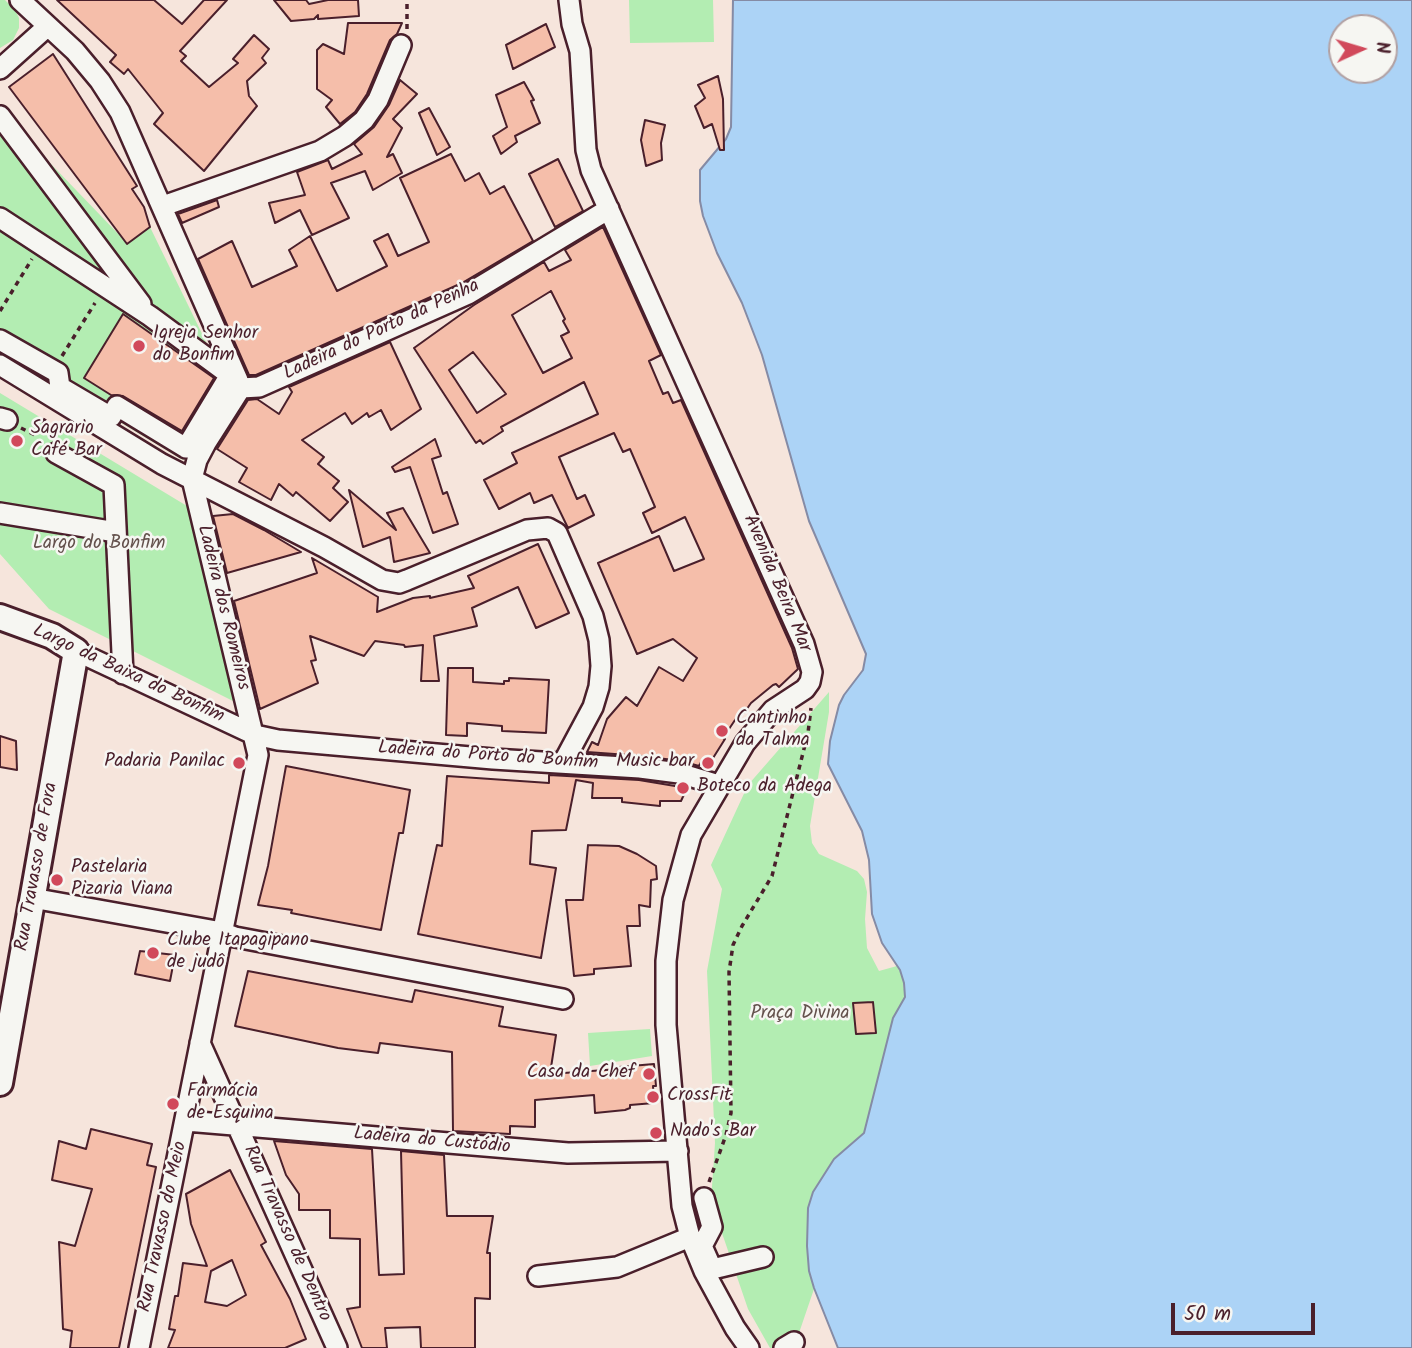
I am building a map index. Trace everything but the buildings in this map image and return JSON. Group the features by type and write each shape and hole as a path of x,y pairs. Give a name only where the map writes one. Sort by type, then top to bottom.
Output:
{"main road":[{"name":"Largo da Baixa do Bonfim","path":"0,617 52,636 76,651"},
{"name":"Rua Travasso de Fora","path":"0,1083 76,651"}],"street":[{"path":"20,0 75,51 100,81 113,102 163,206 241,388 206,443 197,460 192,480"},
{"name":"Avenida Beira Mar","path":"569,0 581,61 586,150 592,170 804,644 812,672 810,682"},
{"path":"0,69 48,26"},
{"path":"163,206 320,151 345,136 364,120 378,100 401,45"},
{"path":"0,116 150,316"},
{"name":"Ladeira do Porto da Penha","path":"241,388 259,387 468,294 610,209"},
{"path":"0,218 150,316 230,375 186,448 117,407 111,417 60,387 58,373 0,340"},
{"path":"0,365 162,464 391,583 407,580 527,530 548,528 556,533 593,615 601,666 593,708 563,763"},
{"path":"56,453 114,485 123,674"},
{"name":"Ladeira dos Romeiros","path":"192,480 255,735"},
{"path":"0,513 116,532"},
{"name":"Largo da Baixa do Bonfim","path":"76,651 255,735"},
{"path":"749,1348 735,1328 704,1270 690,1237 682,1206 666,1025 666,961 673,900 691,835 758,725 773,710 805,689 810,682"},
{"name":"Ladeira do Porto do Bonfim","path":"255,735 278,740 679,773 719,785"},
{"name":"Rua Travasso do Meio","path":"139,1348 200,1043 228,935 258,754 255,735"},
{"path":"32,898 563,999"},
{"name":"Rua Travasso de Dentro","path":"200,1043 337,1348"},
{"name":"Ladeira do Custódio","path":"186,1121 568,1153 678,1151"},
{"path":"704,1198 712,1227 702,1246 736,1322 754,1348"},
{"path":"538,1276 617,1267 690,1237"},
{"path":"704,1270 763,1257"}],"path":[{"path":"401,45 406,33 407,0"},
{"path":"0,311 35,255"},
{"path":"53,370 105,286"},
{"path":"4,419 35,435 44,420"},
{"path":"704,1198 731,1113 729,972 733,945 741,926 772,876 808,733 812,707 810,682"}],"green space":[{"path":"0,0 5,0 15,10 19,18 19,28 13,40 0,48"},
{"path":"629,0 713,0 714,42 630,43"},
{"path":"0,111 127,243 150,227 227,385 183,460 0,350"},
{"name":"Largo do Bonfim","path":"0,393 187,506 239,704 49,609 0,554"},
{"name":"Praça Divina","path":"829,692 829,712 810,826 812,843 819,854 857,871 864,879 867,892 867,948 879,971 897,966 902,975 905,997 893,1018 838,1348 814,1289 800,1330 798,1348 770,1348 748,1309 711,1201 715,1143 707,971 722,889 711,865 748,785"},
{"path":"650,1029 652,1056 590,1066 588,1033"}],"water":[{"path":"733,0 1412,0 1412,1348 838,1348 809,1271 808,1208 813,1192 834,1159 864,1133 893,1018 905,997 904,983 900,970 882,943 872,914 869,860 862,831 828,764 830,741 839,705 863,670 866,654 809,521 762,355 703,216 700,170 726,139 731,127"}],"place":[{"name":"Igreja Senhor do Bonfim","path":"139,346"},
{"name":"Sagrario Café Bar","path":"17,441"},
{"name":"Cantinho da Talma","path":"722,731"},
{"name":"Padaria Panilac","path":"239,763"},
{"name":"Music bar","path":"708,763"},
{"name":"Boteco da Adega","path":"683,788"},
{"name":"Pastelaria Pizaria Viana","path":"57,880"},
{"name":"Clube Itapagipano de judô","path":"153,953"},
{"name":"Casa da Chef","path":"649,1074"},
{"name":"CrossFit","path":"653,1097"},
{"name":"Farmácia de Esquina","path":"173,1104"},
{"name":"Nado's Bar","path":"656,1133"}]}
